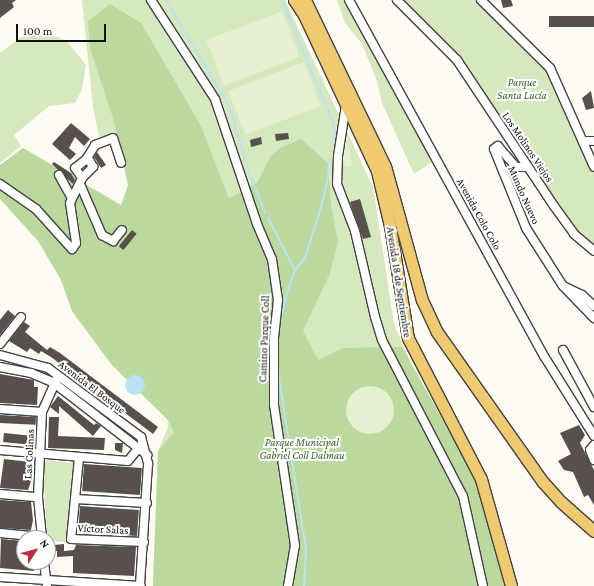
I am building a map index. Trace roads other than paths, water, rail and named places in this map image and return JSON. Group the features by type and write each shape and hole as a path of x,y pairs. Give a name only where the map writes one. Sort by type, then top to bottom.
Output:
{"main road":[{"name":"Avenida 18 de Septiembre","path":"294,0 304,15 346,105 384,193 408,338 481,479 511,586"},
{"name":"Avenida 18 de Septiembre","path":"305,0 385,166 422,300 437,332 543,482 561,502 594,531"}],"street":[{"name":"Camino Parque Coll","path":"151,0 215,99 257,224 272,259 278,300 274,337 274,405 294,545 288,586"},
{"name":"Avenida Colo Colo","path":"349,0 544,356 585,419 594,436"},
{"name":"Los Molinos Viejos","path":"397,0 457,60 574,234 594,251"},
{"path":"481,0 550,68 594,166"},
{"path":"346,105 338,156 337,184 355,231 375,317 382,340 466,503 483,586"},
{"path":"121,163 113,138 95,145 87,158 74,168 81,181 102,235 113,241 122,230"},
{"path":"583,141 594,141"},
{"name":"Mundo Nuevo","path":"528,167 516,167 498,146 494,149 526,228 563,286 594,318"},
{"path":"594,154 594,166"},
{"path":"71,197 81,181 93,167 87,158"},
{"path":"0,184 36,209 72,249 76,243 71,197 59,175"},
{"path":"563,286 582,295 594,306"},
{"path":"0,344 21,317"},
{"path":"563,350 594,407"},
{"name":"Avenida El Bosque","path":"0,355 38,364 59,375 142,440"},
{"name":"Avenida El Bosque","path":"0,367 31,373 54,383 147,456"},
{"name":"Las Colinas","path":"41,530 38,497 42,412 54,383 59,375"},
{"path":"0,409 42,412"},
{"path":"585,419 594,422"},
{"path":"0,450 79,458 128,461 138,449 142,440"},
{"path":"0,577 46,583 140,586 147,503 147,456 142,440"},
{"path":"594,445 590,450 594,460"},
{"name":"Víctor Salas","path":"79,458 71,539 144,542"},
{"path":"0,494 38,497"},
{"path":"75,499 147,503"},
{"path":"0,533 16,535"},
{"path":"45,570 46,583"}],"water":[{"path":"135,375 142,378 145,385 142,392 135,395 128,392 125,385 128,378"}],"waterway":[{"path":"166,0 230,108 250,175 265,212"},
{"path":"282,0 331,117 335,130 333,143"},
{"path":"278,333 285,299 295,270 305,258 321,207 328,178 329,159"},
{"path":"268,218 295,270"},
{"path":"278,372 306,549 304,586"}],"park label":[{"name":"Parque Santa Lucía","path":"522,89"},
{"name":"Parque Municipal Gabriel Coll Dalmau","path":"302,449"}]}
